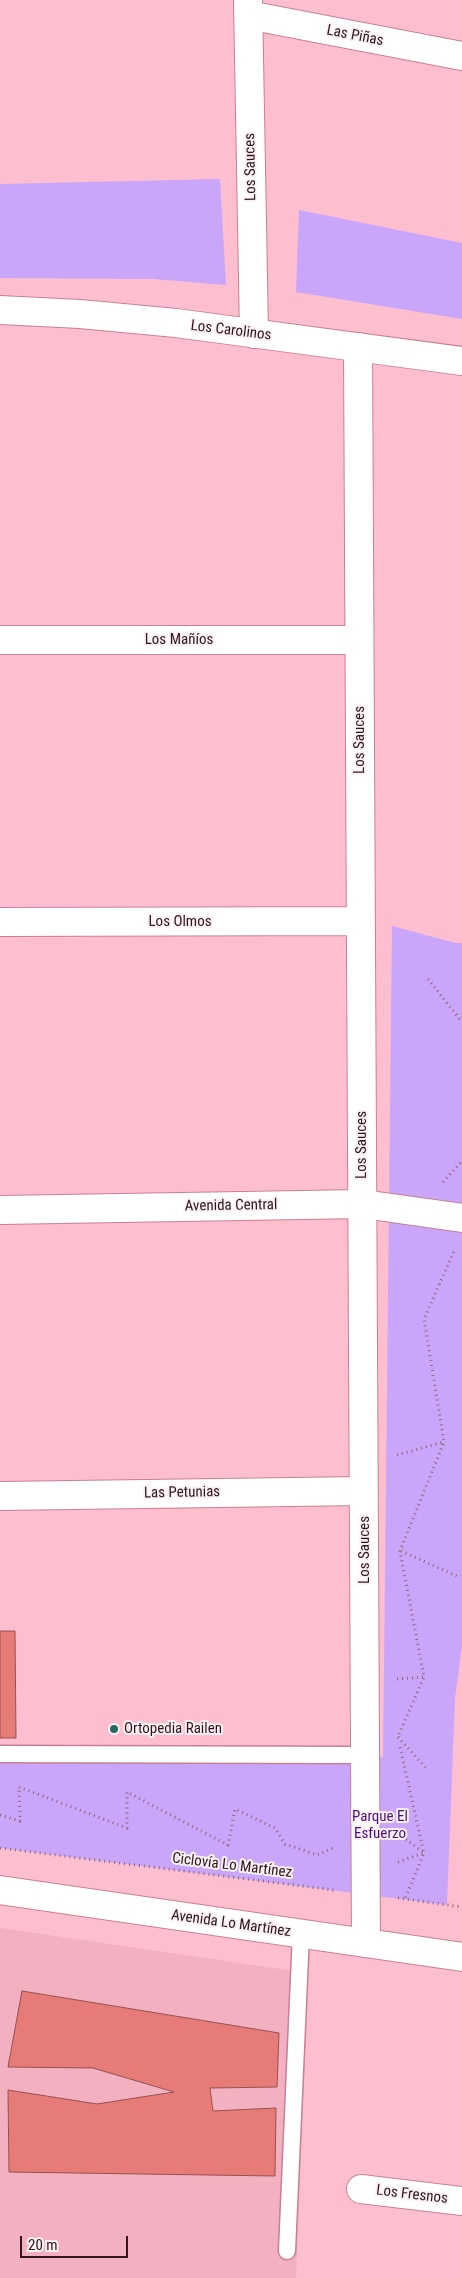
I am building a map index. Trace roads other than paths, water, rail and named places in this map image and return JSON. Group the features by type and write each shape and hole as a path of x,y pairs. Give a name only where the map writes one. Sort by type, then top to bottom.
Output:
{"street":[{"name":"Las Piñas","path":"248,8 462,56"},
{"name":"Los Sauces","path":"248,8 254,334"},
{"name":"Los Carolinos","path":"0,310 80,314 462,361"},
{"name":"Los Sauces","path":"358,347 366,1943"},
{"name":"Los Mañíos","path":"0,640 359,640"},
{"name":"Los Olmos","path":"0,922 361,921"},
{"name":"Avenida Central","path":"0,1210 363,1204 460,1229"},
{"name":"Las Petunias","path":"0,1496 364,1478"},
{"name":"Avenida Lo Martínez","path":"0,1890 462,1957"},
{"name":"Los Fresnos","path":"361,2189 462,2201"}],"lane":[{"path":"0,1754 366,1755"},
{"path":"287,2251 301,1934"}],"place":[{"name":"Ortopedia Railen","path":"114,1729"}],"park label":[{"name":"Parque El Esfuerzo","path":"380,1826"}]}
